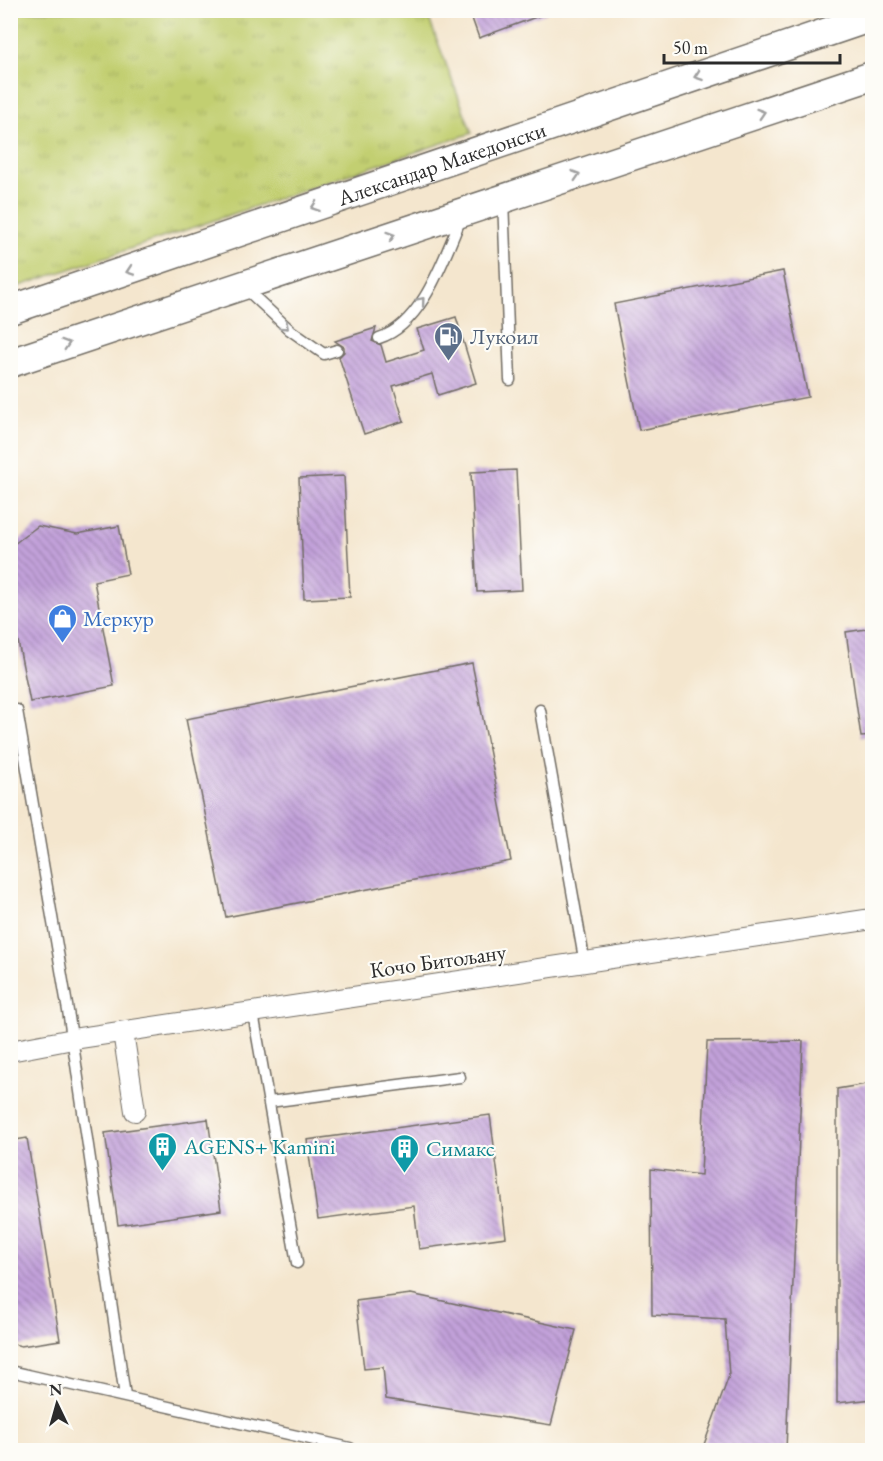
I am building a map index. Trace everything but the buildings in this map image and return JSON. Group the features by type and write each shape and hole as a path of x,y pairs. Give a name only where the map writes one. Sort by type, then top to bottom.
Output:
{"street":[{"name":"Александар Македонски","path":"10,310 873,17"},
{"path":"10,363 873,76"},
{"name":"Кочо Битољану","path":"10,1051 73,1039 873,919"},
{"path":"123,1032 135,1111"}],"lane":[{"path":"503,199 510,381"},
{"path":"379,338 393,334 431,289 463,212"},
{"path":"243,285 290,330 324,354 337,350"},
{"path":"17,710 73,1039 125,1396"},
{"path":"540,710 585,964"},
{"path":"253,1013 297,1263"},
{"path":"268,1102 460,1077"},
{"path":"10,1371 350,1448"}],"green space":[{"path":"10,11 426,11 472,133 11,289"}],"place":[{"name":"Лукоил","path":"449,362"},
{"name":"Меркур","path":"62,644"},
{"name":"AGENS+ Kamini","path":"163,1172"},
{"name":"Симакс","path":"405,1174"}]}
